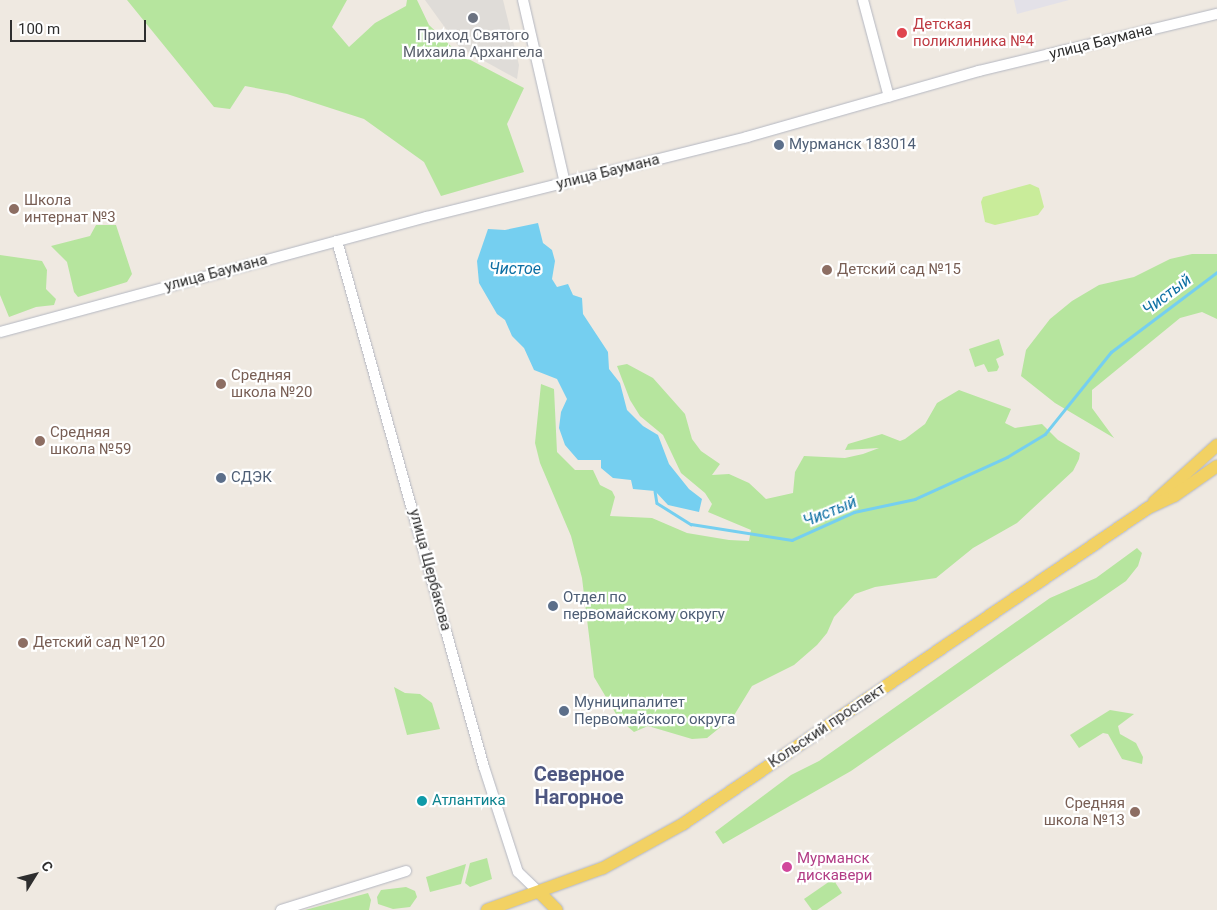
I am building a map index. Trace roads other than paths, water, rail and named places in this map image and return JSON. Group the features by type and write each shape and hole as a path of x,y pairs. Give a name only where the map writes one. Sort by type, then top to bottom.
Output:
{"main road":[{"name":"Кольский проспект","path":"487,910 603,868 686,822 1148,508 1217,445"},
{"path":"1204,458 1202,468 1215,468"},
{"name":"Кольский проспект","path":"1148,508 1174,496 1215,468"},
{"path":"539,892 557,910"}],"street":[{"path":"523,0 565,183"},
{"path":"863,0 889,97"},
{"name":"улица Баумана","path":"0,332 337,241 889,97 1217,14"},
{"name":"улица Щербакова","path":"337,241 484,768 518,872 539,892"},
{"path":"281,910 406,871"}],"water":[{"name":"Чистое","path":"538,223 543,243 552,250 555,261 552,279 557,287 568,284 573,295 582,298 583,314 608,352 609,369 620,383 627,410 643,426 658,435 669,464 689,489 702,499 699,512 668,505 655,491 633,489 631,480 613,478 601,468 601,460 578,460 565,445 559,428 561,412 567,399 557,379 534,370 524,348 512,336 505,320 497,314 479,283 477,261 488,229 505,230"}],"waterway":[{"name":"Чистый","path":"655,491 657,503 691,524 792,540 854,512 915,499 1007,457 1045,434 1111,352 1217,272"}],"place":[{"name":"Приход Святого Михаила Архангела","path":"473,18"},
{"name":"Детская поликлиника №4","path":"902,33"},
{"name":"Мурманск 183014","path":"779,145"},
{"name":"Школа интернат №3","path":"14,209"},
{"name":"Детский сад №15","path":"827,270"},
{"name":"Средняя школа №20","path":"221,384"},
{"name":"Средняя школа №59","path":"40,441"},
{"name":"СДЭК","path":"221,478"},
{"name":"Отдел по первомайскому округу","path":"553,606"},
{"name":"Детский сад №120","path":"23,643"},
{"name":"Муниципалитет Первомайского округа","path":"564,711"},
{"name":"Атлантика","path":"422,801"},
{"name":"Средняя школа №13","path":"1135,812"},
{"name":"Мурманск дискавери","path":"787,867"}],"district":[{"name":"Северное Нагорное","path":"579,786"}]}
